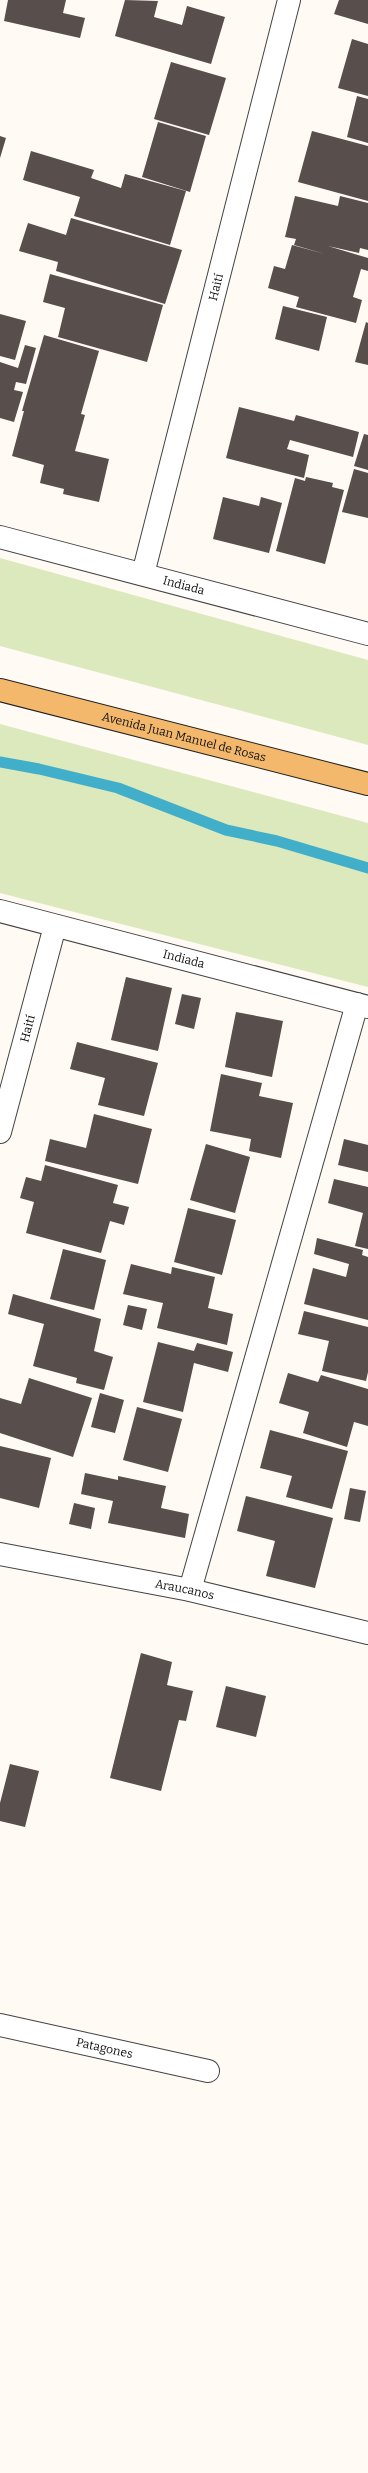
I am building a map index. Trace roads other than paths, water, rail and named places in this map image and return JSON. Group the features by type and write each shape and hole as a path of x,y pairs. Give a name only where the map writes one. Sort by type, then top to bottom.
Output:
{"main road":[{"name":"Avenida Juan Manuel de Rosas","path":"0,690 368,784"}],"street":[{"name":"Haití","path":"143,574 289,0"},
{"name":"Indiada","path":"0,537 368,634"},
{"name":"Indiada","path":"0,911 363,1006"},
{"name":"Haití","path":"0,1132 55,926"},
{"path":"190,1590 363,1006"},
{"name":"Araucanos","path":"0,1554 190,1590 368,1633"},
{"name":"Patagones","path":"0,2025 208,2071"}],"waterway":[{"path":"0,762 39,769 118,788 226,830 277,841 368,868"}]}
